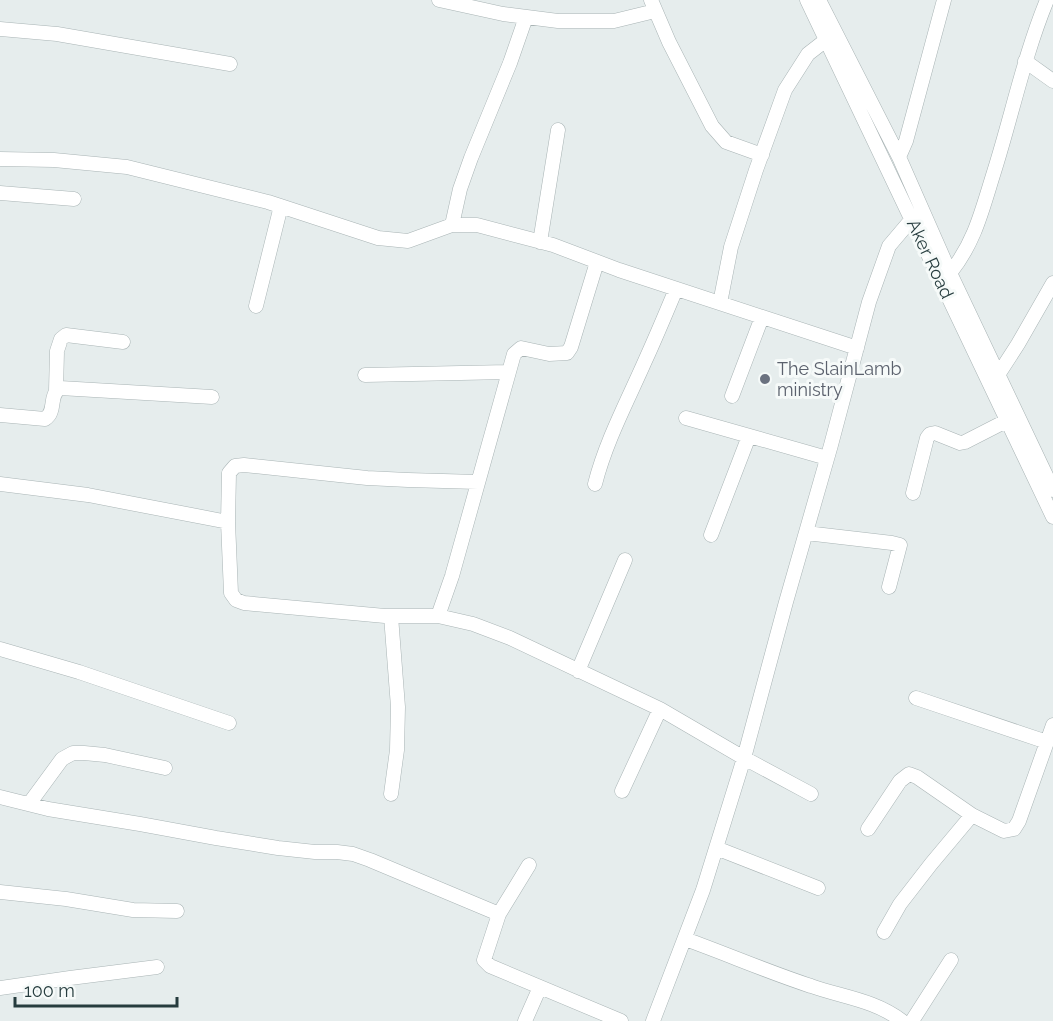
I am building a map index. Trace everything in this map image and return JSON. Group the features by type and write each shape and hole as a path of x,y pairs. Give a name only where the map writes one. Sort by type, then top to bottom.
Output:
{"street":[{"path":"439,0 503,14 558,21 614,21 653,6 712,126 726,142 762,155"},
{"name":"Aker Road","path":"807,0 1008,420 1020,434 1052,487"},
{"name":"Aker Road","path":"819,0 899,157 998,375 1053,518"},
{"path":"899,157 906,141 944,0"},
{"path":"950,273 970,244 980,216 1025,62 1047,0"},
{"path":"452,225 460,189 510,63 526,16"},
{"path":"0,28 57,34 230,64"},
{"path":"720,303 731,247 785,90 808,54 826,40"},
{"path":"1025,62 1053,81"},
{"path":"540,242 558,130"},
{"path":"0,159 54,160 127,166 281,206 378,238 408,241 452,225 477,225 553,245 597,262 857,348"},
{"path":"0,194 74,199"},
{"path":"256,306 281,206"},
{"path":"653,1021 704,890 744,758 869,302 889,246 911,220"},
{"path":"438,616 452,576 514,354 521,348 549,354 567,353 571,347 597,262"},
{"path":"998,375 1053,284"},
{"path":"595,484 614,429 676,288"},
{"path":"732,396 762,317"},
{"path":"0,415 45,419 50,416 56,391 57,351 61,339 66,335 123,342"},
{"path":"365,375 508,372"},
{"path":"56,391 60,388 212,397"},
{"path":"686,418 827,458"},
{"path":"912,493 930,434 935,433 960,443 1008,420"},
{"path":"711,535 749,436"},
{"path":"478,482 387,479 235,466 229,473 228,522 231,593 236,600 256,604 391,616 438,616 473,624 510,638 660,709 811,794"},
{"path":"0,484 88,495 228,522"},
{"path":"806,533 900,545 889,587"},
{"path":"578,671 625,560"},
{"path":"391,616 398,707 397,750 391,794"},
{"path":"0,649 79,672 229,723"},
{"path":"916,698 1047,742"},
{"path":"622,791 660,709"},
{"path":"868,828 900,781 909,774 917,777 972,815 1004,831 1014,829 1019,821 1053,725"},
{"path":"29,804 62,759 73,753 105,755 165,768"},
{"path":"0,797 48,808 279,848 353,854 499,914"},
{"path":"884,932 900,904 972,815"},
{"path":"716,848 818,888"},
{"path":"529,865 499,914 484,960 490,966 621,1021"},
{"path":"0,892 66,899 133,910 177,911"},
{"path":"685,939 812,987 863,1000 892,1013 902,1021"},
{"path":"912,1021 951,960"},
{"path":"0,988 157,968"},
{"path":"525,1021 540,987"}],"place":[{"name":"The SlainLamb ministry","path":"765,379"}]}
